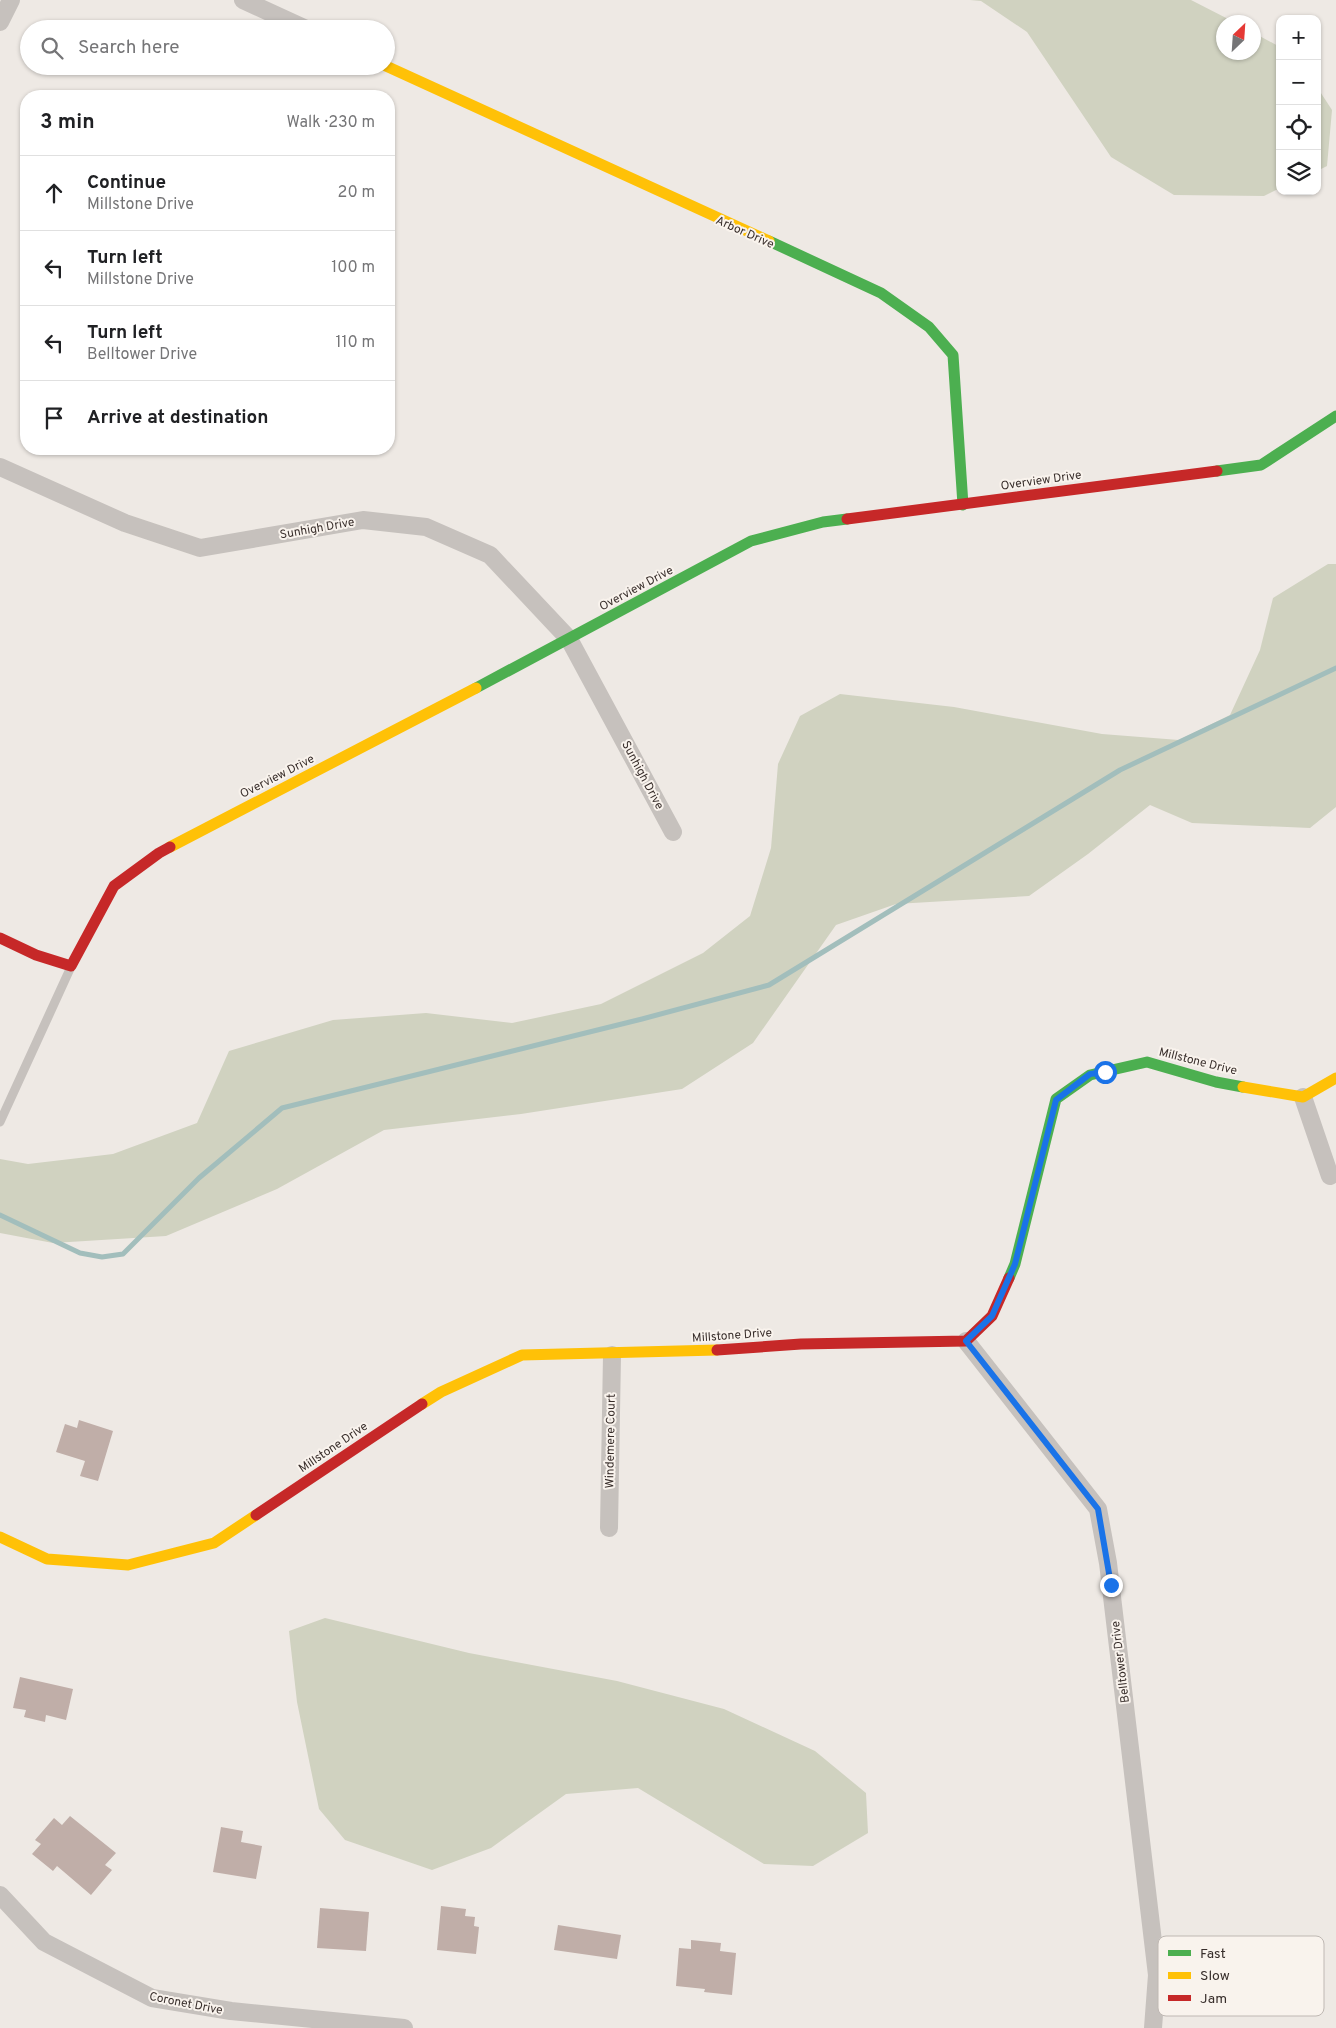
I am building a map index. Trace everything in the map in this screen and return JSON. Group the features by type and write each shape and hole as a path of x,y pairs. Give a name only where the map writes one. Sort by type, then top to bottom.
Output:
{"street":[{"path":"0,22 11,0"},
{"path":"243,0 286,20"},
{"name":"Arbor Drive","path":"395,70 881,293 929,327 953,355 964,505"},
{"name":"Overview Drive","path":"71,966 114,886 159,853 569,640 751,541 823,522 1261,465 1336,416"},
{"name":"Sunhigh Drive","path":"0,467 125,523 200,548 363,520 426,527 490,555 569,640 673,832"},
{"path":"0,938 36,955 71,966"},
{"name":"Millstone Drive","path":"0,1538 48,1559 128,1565 214,1543 441,1392 522,1356 612,1355 801,1344 966,1341 992,1316 1015,1264 1056,1100 1090,1074 1147,1062 1216,1082 1303,1097"},
{"path":"1330,1176 1303,1097 1336,1078"},
{"name":"Belltower Drive","path":"966,1341 1098,1509 1108,1563 1157,1975 1153,2028"},
{"name":"Windemere Court","path":"609,1528 612,1355"},
{"name":"Coronet Drive","path":"0,1895 44,1942 152,1998 231,2011 404,2028"}],"lane":[{"path":"0,1122 71,966"}],"green space":[{"path":"970,0 1191,0 1220,15 1216,15 1216,60 1261,60 1261,37 1276,45 1276,190 1264,196 1174,195 1111,157 1027,32 981,1"},
{"path":"1321,93 1332,110 1327,166 1321,169"},
{"path":"1328,564 1336,564 1336,807 1310,828 1192,823 1150,805 1088,854 1029,896 896,904 836,925 753,1043 682,1089 521,1114 384,1130 277,1189 166,1236 53,1243 0,1233 0,1159 28,1164 113,1154 197,1123 229,1051 333,1020 426,1013 512,1023 601,1004 703,953 750,916 771,848 778,764 800,716 840,694 954,707 1102,734 1179,740 1230,715 1260,650 1273,598"},
{"path":"325,1618 469,1653 617,1681 724,1709 815,1751 866,1793 868,1833 813,1866 764,1864 638,1788 566,1794 491,1848 432,1870 345,1840 319,1809 297,1702 289,1631"}],"building":[{"path":"79,1420 113,1431 98,1481 80,1476 85,1461 56,1452 65,1424 77,1428"},
{"path":"20,1677 73,1689 66,1720 46,1715 45,1722 24,1717 26,1710 13,1708"},
{"path":"70,1816 116,1853 105,1865 112,1870 91,1895 57,1866 53,1871 32,1854 41,1844 35,1840 54,1818 62,1825"},
{"path":"221,1827 243,1831 241,1842 262,1846 256,1879 213,1872"},
{"path":"441,1906 466,1909 465,1916 475,1917 474,1926 479,1927 476,1954 437,1950"},
{"path":"320,1908 369,1912 366,1951 317,1948"},
{"path":"558,1925 621,1935 617,1959 554,1950"},
{"path":"691,1940 721,1943 720,1951 736,1953 732,1995 704,1992 705,1989 676,1986 679,1948 691,1949"}],"waterway":[{"path":"0,1215 80,1253 102,1257 123,1254 199,1178 282,1108 642,1019 769,985 1120,770 1336,668"}],"traffic: fast":[{"path":"769,241 881,293 929,327 953,355 963,505"},
{"path":"1217,471 1261,465 1336,416"},
{"path":"476,688 751,541 823,522 847,519"},
{"path":"1009,1278 1015,1264 1056,1099 1090,1075 1147,1062 1216,1082 1243,1087"}],"traffic: slow":[{"path":"395,70 769,241"},
{"path":"170,847 476,688"},
{"path":"1243,1087 1303,1097 1336,1078"},
{"path":"422,1404 441,1392 522,1355 717,1350"},
{"path":"0,1537 47,1559 128,1565 214,1543 256,1515"}],"traffic: jam":[{"path":"847,519 1217,471"},
{"path":"0,938 36,955 71,966 114,886 170,847"},
{"path":"717,1350 801,1344 966,1341 992,1316 1009,1278"},
{"path":"256,1515 422,1404"}],"route":[{"path":"1105,1072 1090,1074 1056,1100 1015,1264 992,1316 966,1341 1098,1509 1111,1585"}]}
